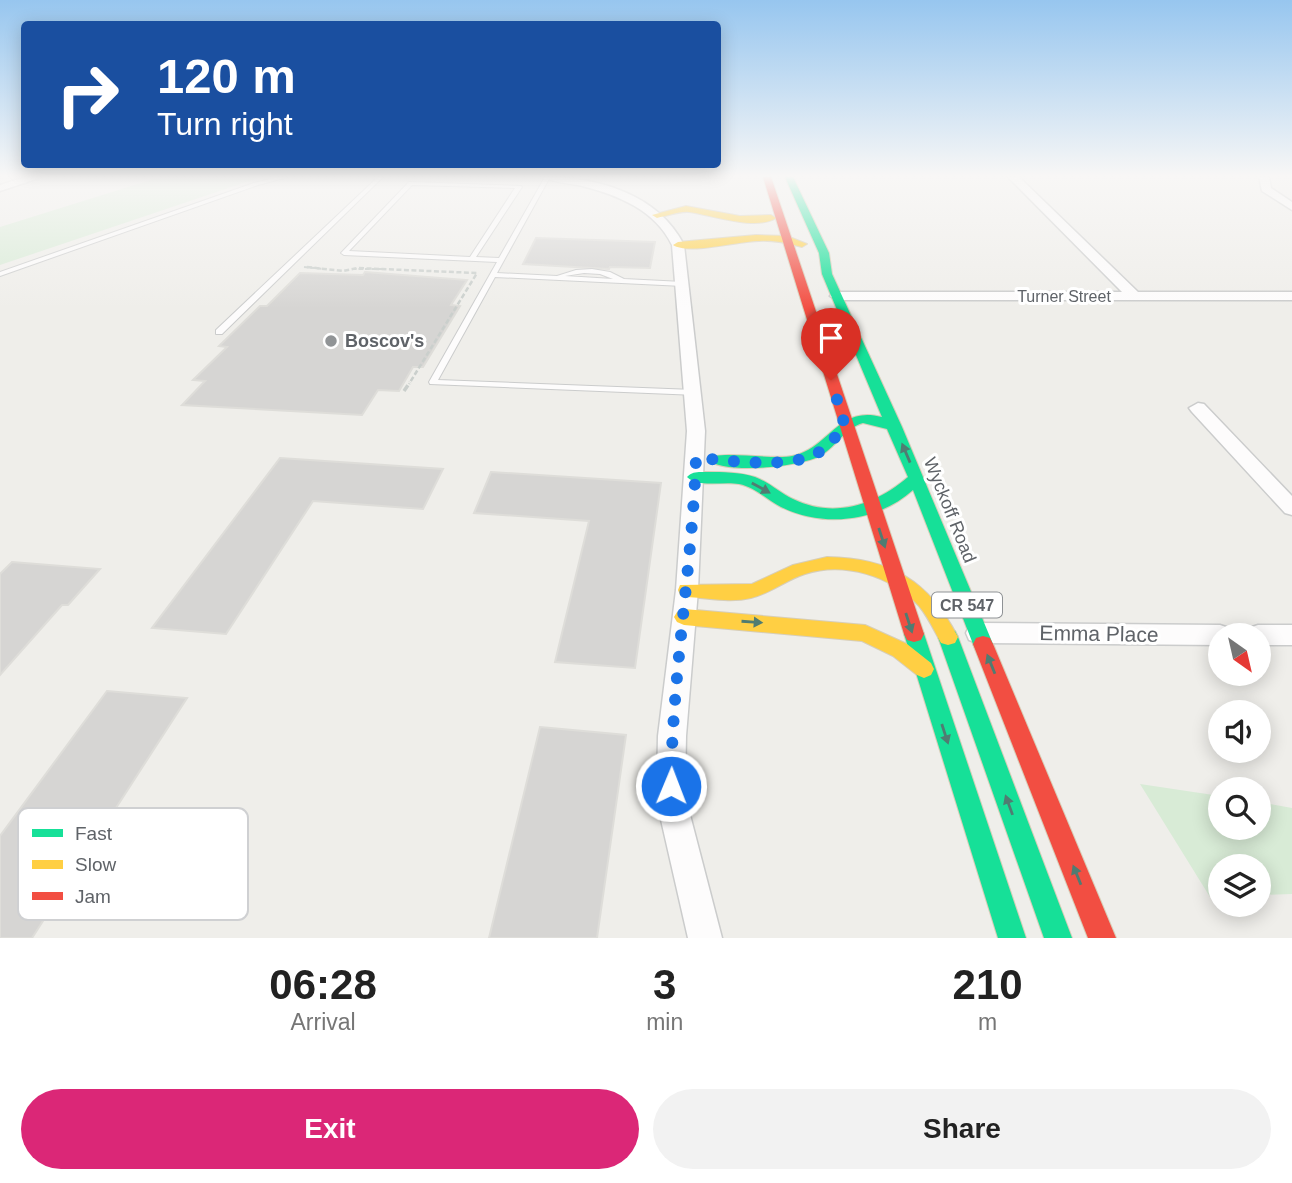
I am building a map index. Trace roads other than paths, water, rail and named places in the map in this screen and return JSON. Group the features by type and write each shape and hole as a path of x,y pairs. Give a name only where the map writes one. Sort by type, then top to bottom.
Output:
{"main road":[{"name":"CR 547","path":"782,221 845,426 1012,938"},
{"name":"Wyckoff Road","path":"809,221 824,253 827,274 895,427 1102,938"},
{"path":"679,249 751,235 788,239 808,248 827,274"},
{"path":"679,249 770,254 796,264"},
{"path":"695,468 801,459 823,450 854,417 869,415 895,427"},
{"path":"695,468 747,480 792,505 819,512 854,513 873,510 900,496 916,478"},
{"path":"685,604 754,591 803,568 828,563 868,566 894,576 922,596 945,630 1058,938"},
{"path":"685,604 865,633 900,650 924,669"}],"street":[{"path":"662,221 670,228 679,249 694,393 695,468 672,736 671,786 683,852 705,938"},
{"path":"1058,221 1133,295"},
{"name":"Turner Street","path":"837,296 1292,296"},
{"path":"1198,408 1292,508"},
{"name":"Emma Place","path":"978,633 1208,635"},
{"path":"1271,635 1292,635"}],"lane":[{"path":"0,274 151,221"},
{"path":"219,332 335,221"},
{"path":"375,221 344,253 502,260"},
{"path":"472,259 497,221"},
{"path":"519,221 502,260 433,382 694,393"},
{"path":"493,275 683,284"}],"place":[{"name":"Boscov's","path":"331,341"}]}
